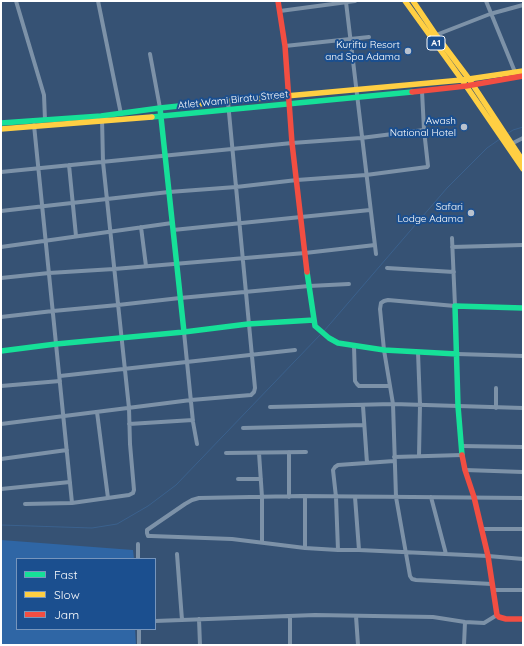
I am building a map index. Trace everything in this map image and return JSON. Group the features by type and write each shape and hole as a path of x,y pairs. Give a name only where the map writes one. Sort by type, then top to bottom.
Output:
{"street":[{"path":"16,1 44,95 45,120"},
{"path":"98,1 121,114"},
{"path":"278,1 285,46 292,143 309,286 315,323 329,338 338,343 354,346 384,350 523,356"},
{"path":"280,11 355,1"},
{"name":"A1","path":"405,1 523,161"},
{"name":"A1","path":"413,1 469,79 469,86"},
{"path":"486,1 490,14 515,72"},
{"path":"346,2 376,254"},
{"path":"436,35 490,14 523,6"},
{"path":"285,46 369,36"},
{"path":"150,54 161,116 193,420 198,444"},
{"name":"Atlet Wami Biratu Street","path":"1,124 34,124 45,120 161,116 228,109 356,90 462,80 523,71"},
{"name":"Atlet Wami Biratu Street","path":"1,129 34,124 102,118 160,108 228,102 357,97 469,86 523,76"},
{"path":"1,211 169,192 366,175 427,168 422,90"},
{"path":"1,424 191,400 251,395 254,392 255,388 228,102"},
{"path":"25,504 72,504 129,495 133,493 134,490 128,408 106,199 102,118"},
{"path":"34,124 72,504"},
{"path":"1,172 292,143 361,138 424,130"},
{"path":"508,142 523,138"},
{"name":"A1","path":"508,142 523,169"},
{"path":"69,165 76,236"},
{"path":"173,230 370,210"},
{"path":"1,247 172,223"},
{"path":"141,227 146,266"},
{"path":"452,238 458,406 462,455 488,556 495,616"},
{"path":"1,278 305,253 375,245"},
{"path":"452,247 523,245"},
{"path":"388,268 454,272"},
{"path":"1,317 118,306 180,298 309,286 349,284"},
{"path":"523,308 455,306 384,300 381,303 380,309 384,350 393,404 396,497 410,576 412,579 416,580 523,590"},
{"path":"1,352 56,344 184,332 248,324 315,323"},
{"path":"354,346 355,381 357,384 359,386 390,386"},
{"path":"1,386 295,350"},
{"path":"418,352 420,405 419,456"},
{"path":"496,388 496,408"},
{"path":"270,407 363,406 393,404 523,408"},
{"path":"363,406 367,463"},
{"path":"97,412 108,498"},
{"path":"129,424 193,420"},
{"path":"243,428 364,425"},
{"path":"461,446 523,447"},
{"path":"1,459 67,450"},
{"path":"289,452 289,497"},
{"path":"226,453 306,452"},
{"path":"259,453 262,497 262,542"},
{"path":"338,550 336,497 333,470 335,467 338,465 367,463 419,456 462,455"},
{"path":"465,470 523,472"},
{"path":"238,479 261,479"},
{"path":"1,489 70,482"},
{"path":"305,496 305,548"},
{"path":"523,498 305,496 199,498 192,500 147,530 148,536 232,539 305,548 488,556 523,559"},
{"path":"355,497 359,550"},
{"path":"431,498 446,554"},
{"path":"481,529 523,529"},
{"path":"138,544 138,558"},
{"path":"177,554 182,620"},
{"path":"156,621 315,615 433,617 465,622 484,623 495,616 506,619 523,619"},
{"path":"290,616 290,645"},
{"path":"356,616 358,645"},
{"path":"199,619 200,645"},
{"path":"464,645 465,622"},
{"path":"139,630 139,645"}],"shaded area":[{"path":"1,540 133,550 134,558 16,558 16,630 135,630 136,645 1,645"}],"waterway":[{"path":"507,134 513,130 523,127"},
{"path":"324,331 447,188 487,148 500,139"},
{"path":"1,525 92,528 117,524 148,506 176,485 320,335"}],"traffic: fast":[{"path":"152,117 412,92"},
{"path":"1,123 101,116 198,104"},
{"path":"160,108 184,332"},
{"path":"307,272 315,326 329,338 338,343 384,350 457,354"},
{"path":"462,455 458,406 455,306 523,308"},
{"path":"1,351 248,324 314,320"}],"traffic: slow":[{"path":"405,1 462,80 523,169"},
{"path":"413,1 469,79 523,161"},
{"path":"198,104 462,80 523,71"},
{"path":"1,129 152,117"}],"traffic: jam":[{"path":"278,1 285,46 292,143 307,272"},
{"path":"412,92 466,86 523,76"},
{"path":"462,455 488,556 497,615 506,619 523,619"}],"place":[{"name":"Kuriftu Resort and Spa Adama","path":"408,51"},
{"name":"Awash National Hotel","path":"464,127"},
{"name":"Safari Lodge Adama","path":"471,213"}]}
